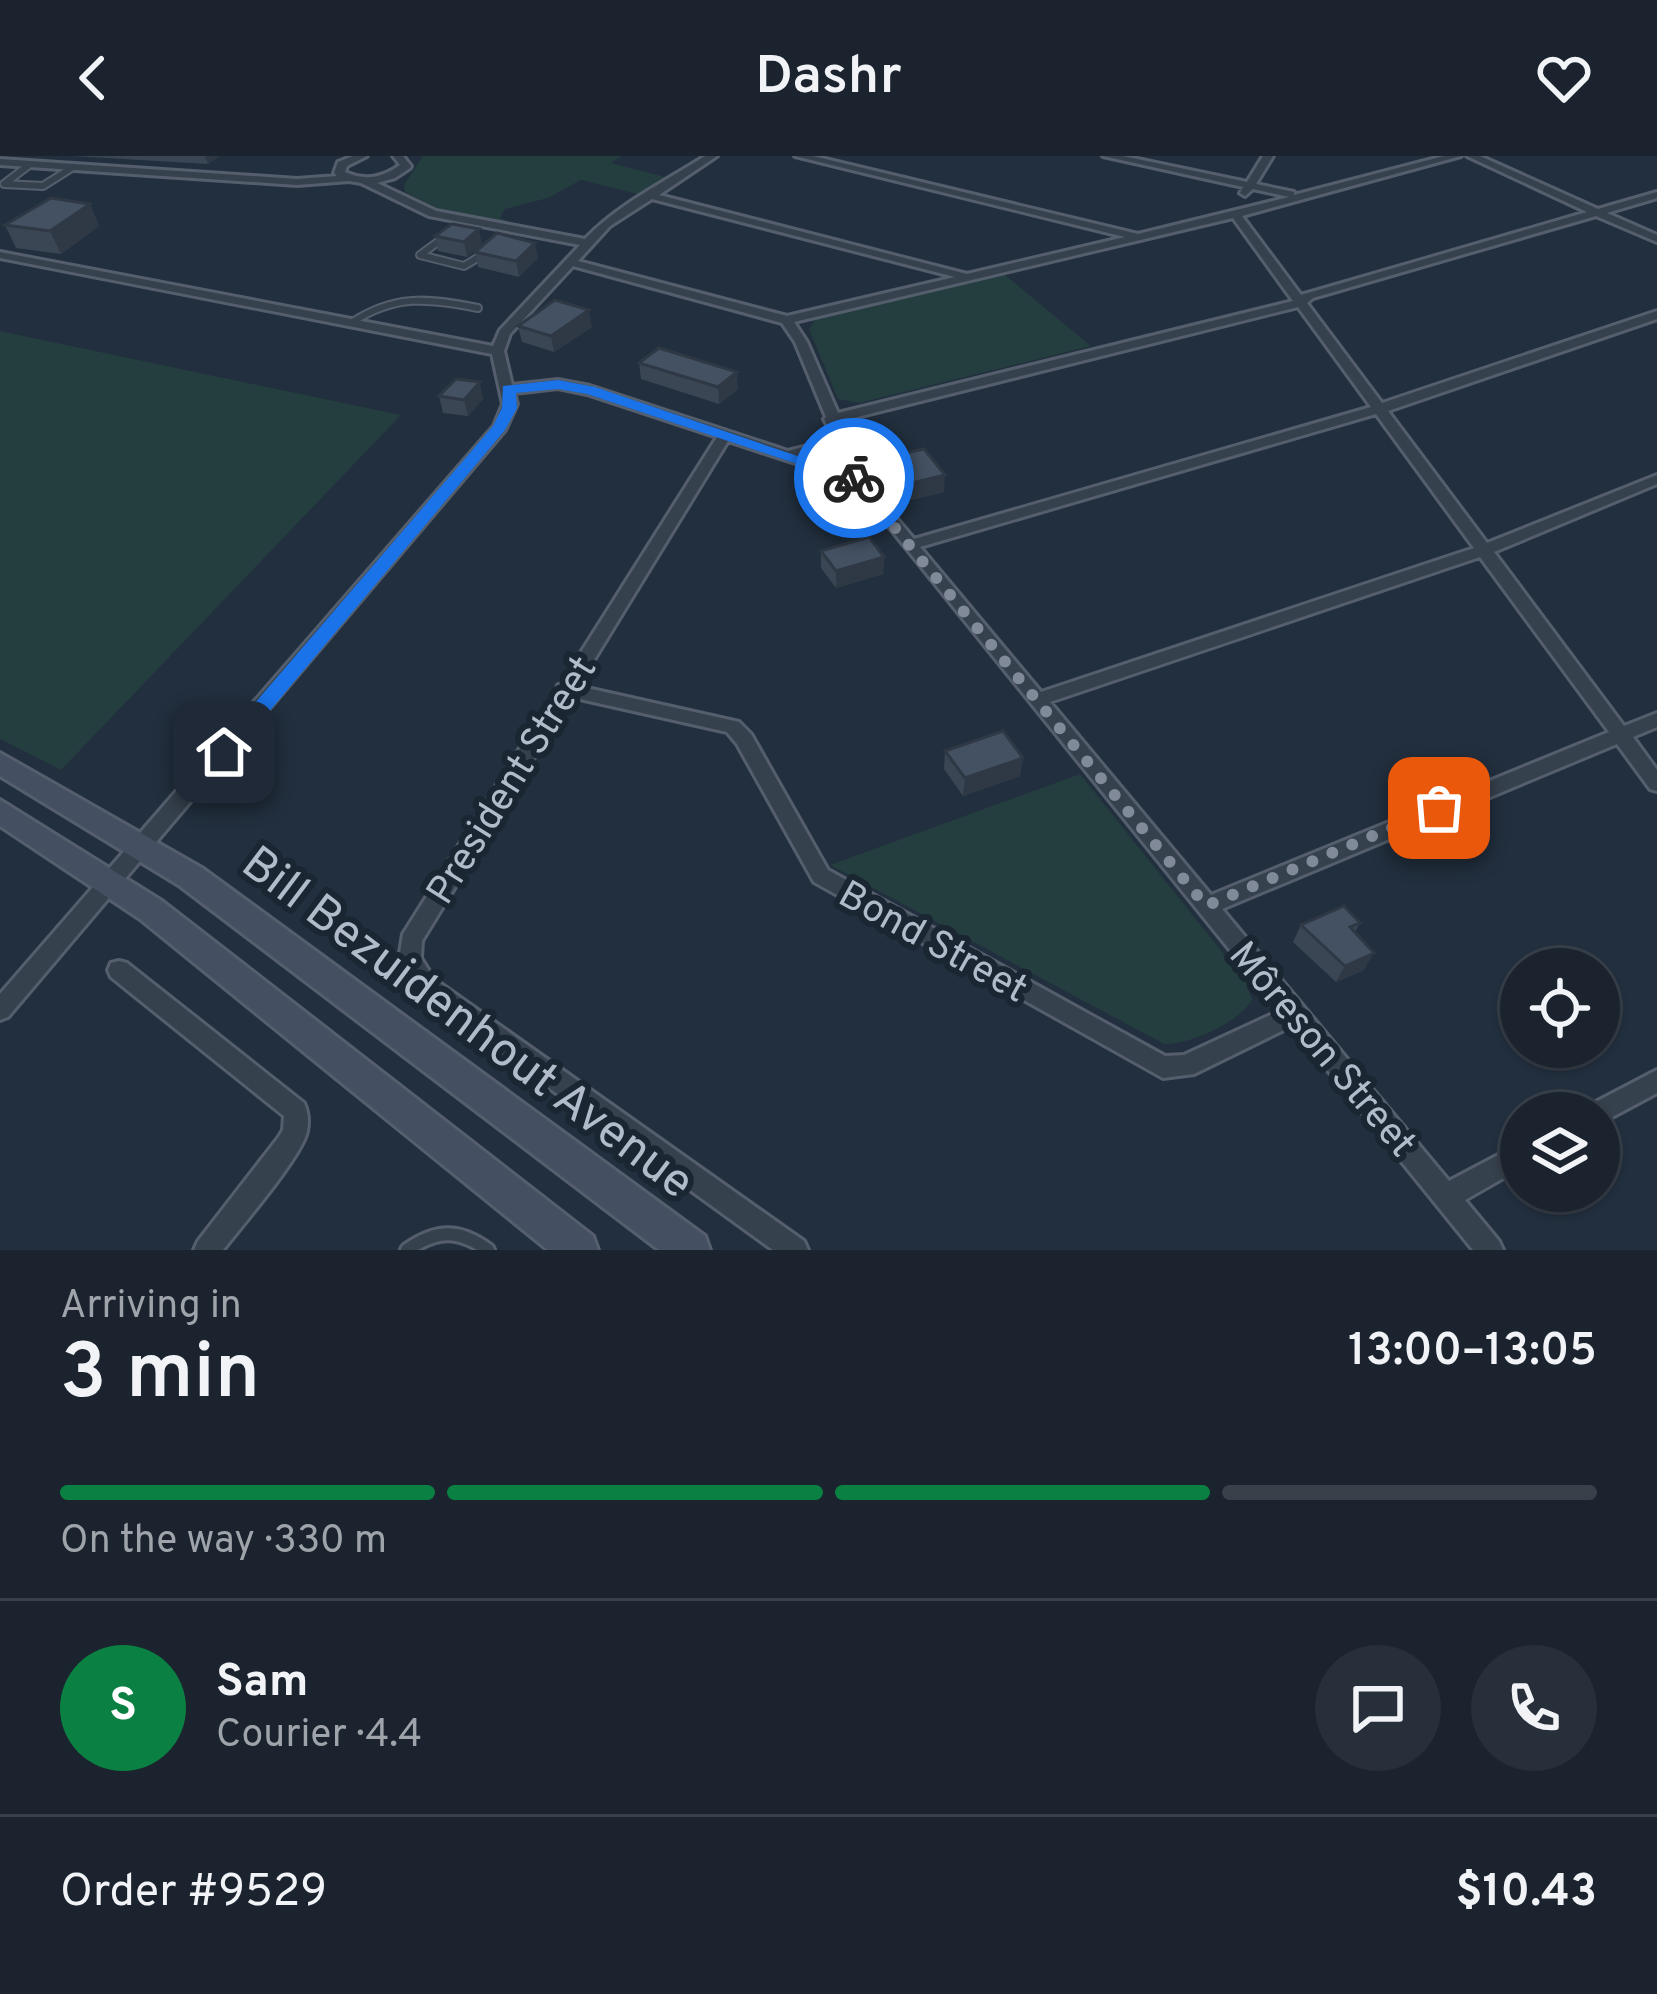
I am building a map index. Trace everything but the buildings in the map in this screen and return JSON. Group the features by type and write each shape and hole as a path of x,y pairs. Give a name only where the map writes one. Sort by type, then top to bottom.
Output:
{"main road":[{"name":"Bill Bezuidenhout Avenue","path":"0,763 144,846 691,1250"},
{"path":"0,811 112,882 579,1250"}],"street":[{"path":"331,156 349,172 400,200 507,232 587,243"},
{"path":"349,172 362,156"},
{"path":"0,1010 508,412 508,389 498,351 508,328 587,243 647,195 712,156"},
{"path":"800,156 1138,237"},
{"path":"1108,156 1301,196"},
{"path":"1235,214 1268,156"},
{"path":"570,262 787,320 1235,214 1456,156"},
{"path":"1472,156 1657,239"},
{"path":"0,162 284,180 404,161"},
{"path":"400,200 395,186 404,161"},
{"path":"647,195 967,276"},
{"path":"832,419 1299,303 1309,296 1657,195"},
{"path":"1235,214 1657,784"},
{"path":"0,255 498,351"},
{"path":"915,265 943,281"},
{"path":"915,265 926,285"},
{"path":"911,545 1380,408 1657,315"},
{"name":"Môreson Street","path":"787,320 802,342 857,479 1490,1250"},
{"path":"508,389 551,384 584,388 857,479"},
{"name":"President Street","path":"725,435 411,940 415,975 795,1250"},
{"path":"786,456 840,442"},
{"path":"1037,700 1484,550 1657,479"},
{"name":"Bond Street","path":"564,689 733,727 821,876 1163,1067 1186,1066 1295,1015"},
{"path":"1206,906 1657,720"},
{"path":"119,970 290,1104 298,1121 296,1133 207,1250"},
{"path":"1620,1101 1657,1081"},
{"path":"1447,1196 1500,1167"}],"lane":[{"path":"29,165 4,184 44,186 73,167"},
{"path":"466,222 420,256 464,266 488,250"},
{"path":"351,323 379,303 410,295 478,308"},
{"path":"407,1250 423,1238 452,1229 468,1234 488,1250"}],"green space":[{"path":"423,156 622,156 611,163 665,177 637,194 581,180 548,198 505,209 500,218 507,221 502,225 440,210 405,192 404,185"},
{"path":"1004,274 1091,346 859,403 838,399 809,329 815,320"},
{"path":"0,331 401,415 61,770 0,739"},
{"path":"1080,774 1247,983 1252,1000 1225,1024 1186,1041 1164,1044 830,865"}],"way so far":[{"path":"854,478 1206,906 1439,808"}],"route":[{"path":"224,752 500,427 510,408 508,389 558,384 590,390 854,478"}]}
